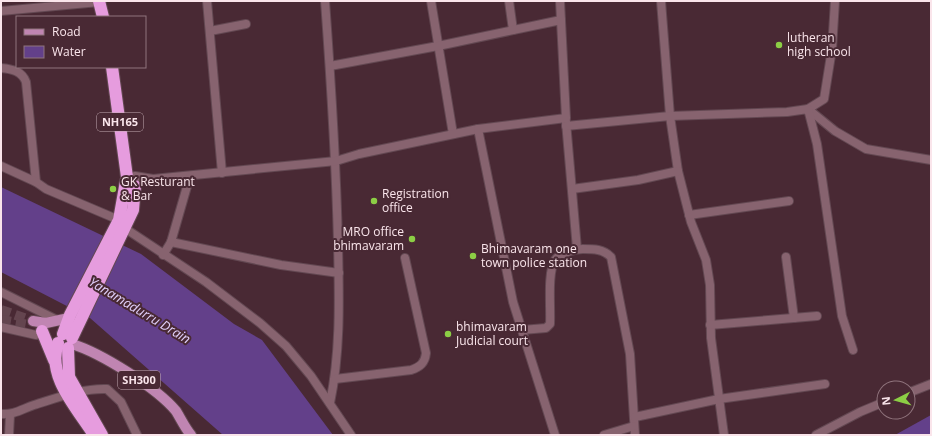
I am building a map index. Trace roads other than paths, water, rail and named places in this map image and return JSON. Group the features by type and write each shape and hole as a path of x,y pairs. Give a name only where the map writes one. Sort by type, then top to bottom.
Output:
{"highway":[{"path":"101,1 102,16"},
{"path":"101,1 108,16"},
{"name":"NH165","path":"94,435 73,394 69,377 65,340 70,319 121,227 133,210 131,184 112,68"},
{"name":"NH165","path":"118,68 127,158"},
{"path":"44,327 54,361"},
{"name":"NH165","path":"65,340 54,353 56,372 102,435"}],"main road":[{"path":"44,327 70,319"},
{"path":"31,323 44,327 65,340"},
{"name":"SH300","path":"65,340 130,374 158,393 176,412 188,434"}],"street":[{"path":"1,11 101,1"},
{"path":"207,1 222,173"},
{"path":"325,1 336,161 339,273 339,333 335,379 330,403"},
{"path":"431,1 453,134"},
{"path":"509,1 513,30"},
{"path":"560,1 566,126 577,249"},
{"path":"662,1 670,116 678,171 689,214 706,260 710,285 710,325 718,399 724,435"},
{"path":"566,126 670,116 787,112 808,109 824,99 832,49 835,1"},
{"path":"330,66 438,46 561,20"},
{"path":"210,31 246,24"},
{"path":"1,68 19,72 23,75 26,82 36,182"},
{"path":"808,109 835,131 866,149 931,160"},
{"path":"808,109 817,144 842,316 853,350"},
{"path":"131,184 153,179 336,161 359,154 478,129 566,118"},
{"path":"478,129 513,302 555,435"},
{"path":"1,166 36,182 46,189 121,227 206,282 260,323 286,346 311,376 351,435"},
{"path":"572,189 638,180 678,171"},
{"path":"164,255 171,242 190,176"},
{"path":"689,214 790,202"},
{"path":"171,242 281,265 339,273"},
{"path":"522,330 546,328 550,324 551,267 556,258 577,249 596,248 611,257 630,354 635,435"},
{"path":"786,257 794,318"},
{"path":"335,379 411,370 417,368 426,360 426,353 405,258"},
{"path":"1,292 70,319"},
{"path":"710,325 817,316"},
{"path":"1,327 36,335 44,327"},
{"path":"635,417 718,399 825,384"},
{"path":"916,390 931,384"},
{"path":"1,414 10,415 32,405 98,388 107,389 121,402 137,435"},
{"path":"816,435 876,405"},
{"path":"9,435 10,415"},
{"path":"604,435 634,426"}],"water":[{"name":"Yanamadurru Drain","path":"1,187 141,254 234,324 262,340 333,435 223,435 90,318 1,272"},
{"path":"931,415 931,435 895,435"}],"tunnel":[{"path":"1,310 33,321"},
{"path":"1,320 29,325"}],"place":[{"name":"lutheran high school","path":"779,45"},
{"name":"GK Resturant & Bar","path":"113,189"},
{"name":"Registration office","path":"374,201"},
{"name":"MRO office bhimavaram","path":"412,239"},
{"name":"Bhimavaram one town police station","path":"473,256"},
{"name":"bhimavaram Judicial court","path":"448,334"}]}
